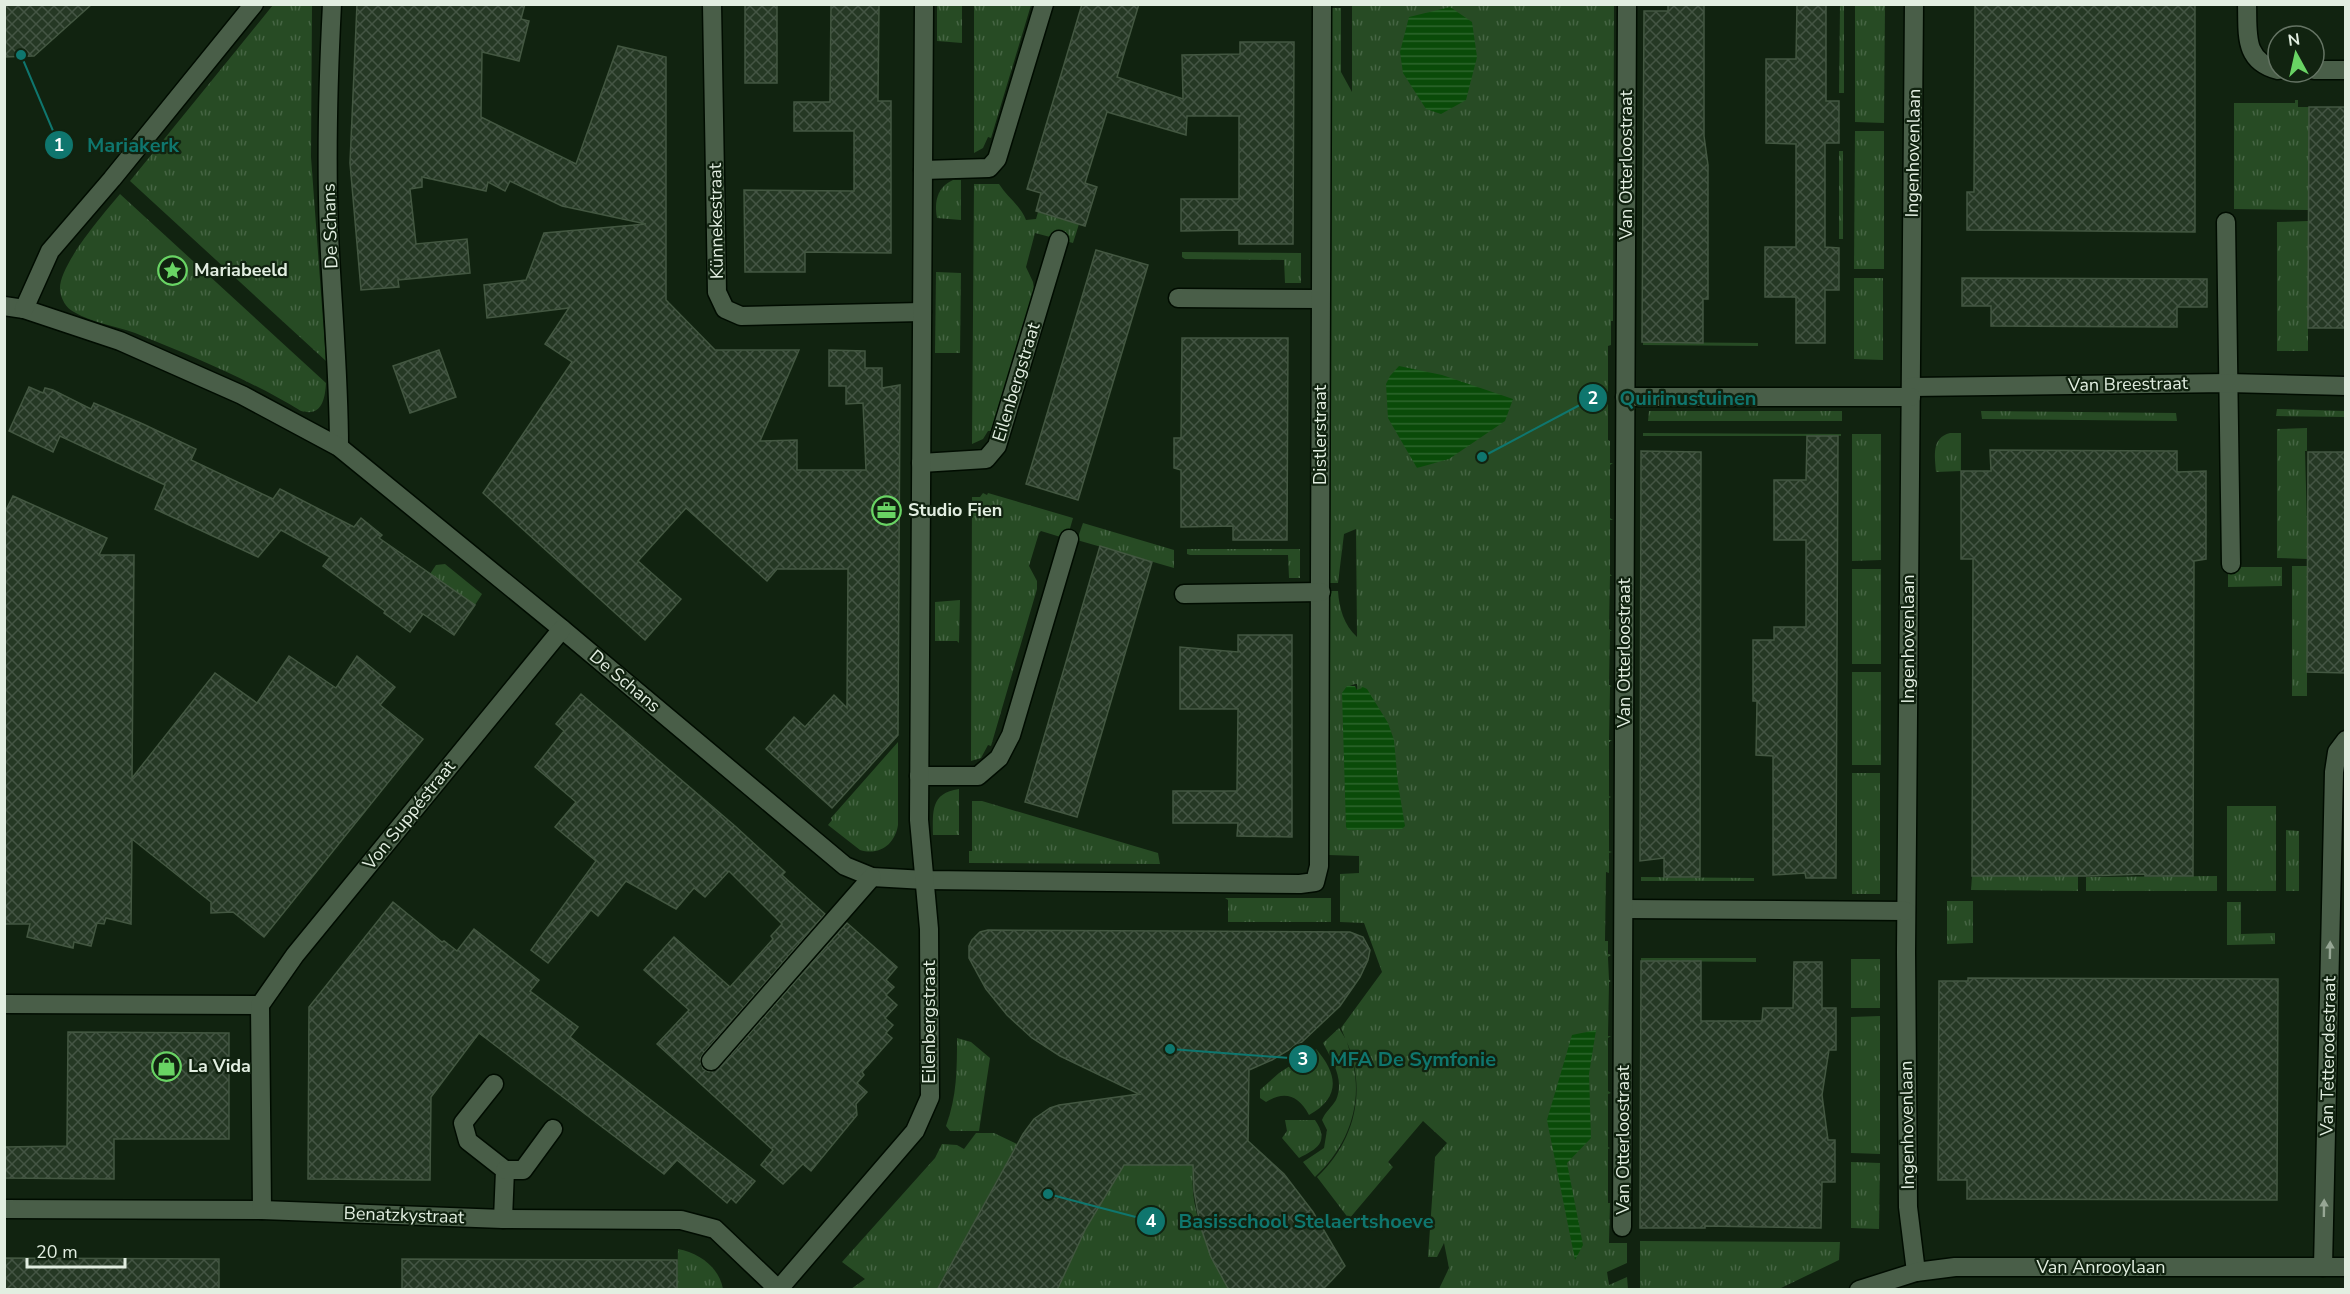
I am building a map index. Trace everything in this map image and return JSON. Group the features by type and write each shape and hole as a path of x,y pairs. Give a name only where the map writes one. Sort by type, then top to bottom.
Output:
{"street":[{"path":"24,309 50,251 112,179 254,4"},
{"name":"De Schans","path":"332,4 327,104 329,234 339,382 339,447"},
{"name":"Künnekestraat","path":"711,4 717,292 725,309 741,316 922,312"},
{"name":"Eilenbergstraat","path":"778,1289 915,1131 930,1097 929,929 919,820 924,4"},
{"path":"923,170 989,168 997,159 1044,4"},
{"name":"Distlerstraat","path":"925,880 1300,884 1315,882 1319,866 1322,4"},
{"name":"Van Otterloostraat","path":"1622,1227 1627,4"},
{"name":"Ingenhovenlaan","path":"1914,4 1906,911 1908,1207 1916,1272"},
{"path":"2247,4 2248,45 2258,61 2266,65"},
{"path":"2326,70 2346,70"},
{"path":"2226,222 2231,564"},
{"name":"Eilenbergstraat","path":"921,463 986,459 998,446 1059,240"},
{"path":"1178,298 1320,299"},
{"name":"De Schans","path":"4,306 24,309 130,346 242,395 339,447 562,629 845,866 872,877 925,880"},
{"name":"Van Breestraat","path":"1911,392 2228,383 2346,386"},
{"path":"1625,397 1911,392"},
{"path":"919,776 978,776 999,758 1011,735 1069,539"},
{"path":"1184,594 1321,592"},
{"name":"Von Suppéstraat","path":"260,1005 295,955 562,629"},
{"name":"Van Tetterodestraat","path":"2323,1267 2334,772 2337,752 2346,740"},
{"path":"711,1061 872,877"},
{"path":"1624,909 1906,911"},
{"path":"4,1004 260,1005 262,1210"},
{"path":"494,1084 463,1123 468,1141 505,1170 523,1170 553,1129"},
{"path":"503,1219 505,1170"},
{"name":"Benatzkystraat","path":"4,1209 262,1210 503,1219 681,1220 715,1229 778,1289"},
{"name":"Van Anrooylaan","path":"1859,1290 1916,1272 1970,1267 2346,1267"}],"green space":[{"path":"273,5 312,5 311,157 326,361 130,181"},
{"path":"937,5 962,5 962,43 937,41"},
{"path":"974,5 1031,5 991,138 988,137 983,148 974,153"},
{"path":"1352,5 1614,5 1613,321 1611,321 1611,345 1608,346 1608,440 1610,441 1610,463 1613,463 1610,465 1610,518 1613,520 1610,520 1610,574 1612,576 1610,576 1609,629 1612,631 1610,631 1609,685 1612,686 1610,687 1609,740 1612,740 1609,742 1609,796 1611,797 1609,798 1609,851 1612,852 1609,853 1609,873 1606,872 1605,941 1608,941 1608,954 1611,955 1608,957 1609,980 1611,981 1609,982 1608,1036 1611,1036 1608,1038 1608,1091 1611,1093 1608,1094 1609,1243 1627,1243 1627,1263 1607,1272 1609,1285 1627,1277 1628,1289 1439,1289 1449,1268 1444,1243 1437,1257 1428,1257 1435,1157 1447,1143 1423,1121 1388,1162 1393,1167 1349,1219 1317,1177 1341,1148 1348,1131 1354,1114 1355,1102 1349,1128 1326,1166 1315,1177 1303,1162 1324,1148 1327,1130 1322,1120 1336,1100 1338,1093 1336,1070 1323,1043 1339,1028 1345,1038 1341,1028 1382,972 1364,923 1340,922 1340,874 1359,873 1359,856 1329,855 1330,591 1338,591 1343,616 1357,637 1356,529 1344,534 1338,583 1330,583 1332,8 1341,8 1341,72 1352,92","holes":["1355,684 1357,684 1359,830 1347,687","1347,1042 1353,1060 1356,1084"]},
{"path":"1840,5 1844,5 1844,93 1839,93"},
{"path":"1855,5 1885,5 1884,123 1855,122"},
{"path":"2295,100 2298,100 2298,107 2309,107 2309,210 2234,209 2234,103 2295,103"},
{"path":"1855,131 1884,131 1884,269 1854,269"},
{"path":"1839,151 1843,151 1843,239 1839,239"},
{"path":"953,180 961,180 961,220 937,218 936,206 940,191"},
{"path":"974,184 999,184 1021,210 1026,220 1036,219 1038,212 1079,224 1073,243 1035,233 1026,267 1034,289 991,431 988,431 983,439 972,444"},
{"path":"120,194 326,383 325,395 318,409 308,412 301,411 199,359 135,333 88,319 69,308 60,290 66,268 83,240"},
{"path":"2308,221 2308,351 2277,351 2277,222"},
{"path":"1182,252 1301,253 1301,283 1285,283 1284,260 1185,259 1182,257"},
{"path":"936,272 961,273 960,353 935,353"},
{"path":"1854,278 1883,278 1883,360 1854,359"},
{"path":"1643,342 1758,343 1758,346 1643,345"},
{"path":"2277,409 2345,411 2345,417 2276,416"},
{"path":"1649,411 1842,411 1842,421 1648,421"},
{"path":"1981,411 2176,413 2177,421 1982,419"},
{"path":"2307,428 2307,451 2305,451 2308,559 2277,558 2277,429"},
{"path":"1643,433 1841,434 1841,436 1643,436"},
{"path":"1961,433 1961,471 1936,472 1937,443 1944,435"},
{"path":"1852,434 1881,434 1881,560 1852,561"},
{"path":"983,493 1073,518 1067,539 1041,531 1039,533 1029,566 1037,581 1037,589 991,746 988,745 981,758 971,761 972,497 980,497"},
{"path":"1083,523 1174,550 1174,568 1077,540"},
{"path":"1187,549 1300,549 1300,578 1289,578 1288,555 1190,555 1187,554"},
{"path":"445,564 482,594 475,605 430,574 436,565"},
{"path":"2292,566 2307,566 2307,696 2292,696"},
{"path":"2228,567 2282,567 2282,586 2228,587"},
{"path":"1852,569 1881,569 1881,664 1852,664"},
{"path":"960,600 959,643 957,641 935,641 935,602"},
{"path":"1852,672 1881,672 1881,765 1852,765"},
{"path":"898,742 898,825 894,838 880,850 860,850 828,825 831,818"},
{"path":"1852,773 1880,773 1880,894 1852,894"},
{"path":"959,789 959,835 933,835 934,811 938,799 950,791"},
{"path":"972,801 982,801 1158,853 1160,864 969,863 969,851 972,851"},
{"path":"2227,806 2276,806 2276,891 2227,891"},
{"path":"2286,830 2299,831 2299,891 2286,891"},
{"path":"1972,876 2078,876 2078,891 1971,890"},
{"path":"2217,876 2217,891 2086,891 2086,877"},
{"path":"1641,877 1754,878 1754,881 1641,881"},
{"path":"1225,898 1331,898 1331,922 1228,922 1228,900"},
{"path":"1947,901 1973,901 1973,943 1947,944"},
{"path":"2227,902 2241,902 2241,934 2275,933 2275,944 2227,945"},
{"path":"1641,958 1756,958 1756,962 1641,961"},
{"path":"1851,959 1880,959 1880,1008 1851,1008"},
{"path":"1880,1016 1880,1154 1851,1153 1851,1017"},
{"path":"957,1038 971,1042 990,1058 979,1131 950,1131 946,1126 954,1093"},
{"path":"1316,1049 1329,1067 1333,1085 1327,1101 1319,1108 1309,1115 1301,1103 1291,1097 1279,1096 1266,1102 1260,1098 1260,1090 1279,1073"},
{"path":"1285,1120 1315,1120 1321,1134 1316,1148 1299,1158 1282,1138 1287,1131"},
{"path":"976,1133 994,1133 1017,1144 937,1289 851,1289 865,1279 842,1262 935,1158 942,1144 957,1145 964,1149"},
{"path":"1195,1158 1193,1193 1200,1226 1230,1289 1057,1290 1086,1228 1124,1161"},
{"path":"1851,1162 1880,1163 1879,1229 1851,1228"},
{"path":"1640,1241 1840,1242 1839,1260 1779,1289 1640,1289"},
{"path":"678,1249 707,1262 717,1274 723,1289 677,1289"}],"shaded area":[{"path":"1450,7 1472,22 1477,57 1466,100 1441,114 1426,109 1403,73 1400,52 1409,17"},
{"path":"1399,366 1442,375 1513,399 1505,421 1449,459 1417,468 1388,418 1386,384"},
{"path":"1347,686 1355,686 1357,690 1362,688 1361,686 1367,689 1388,723 1394,740 1405,826 1402,829 1348,830 1346,827 1342,693"},
{"path":"1596,1030 1589,1074 1591,1138 1567,1163 1583,1245 1575,1260 1547,1120 1572,1035"}],"building":[{"path":"4,4 92,4 34,56 4,57"},
{"path":"357,4 525,4 521,19 529,21 519,61 482,52 481,117 576,164 618,46 666,57 666,300 715,350 799,350 760,441 797,440 797,470 866,470 863,403 846,404 846,386 829,386 829,350 865,351 865,368 882,368 882,388 900,385 898,735 832,808 766,749 794,717 805,727 834,695 847,708 848,569 777,569 767,581 686,508 638,561 681,599 645,640 483,493 572,362 545,344 569,308 487,318 484,285 526,280 544,233 646,224 562,206 510,181 505,191 488,182 486,191 422,177 422,187 410,189 416,244 467,239 470,273 398,280 399,287 361,290 350,163"},
{"path":"745,4 777,4 777,83 745,83"},
{"path":"831,4 879,4 878,101 891,101 891,253 805,252 805,272 745,272 744,190 854,191 854,131 794,131 794,102 830,102"},
{"path":"1082,4 1139,4 1117,77 1183,99 1182,55 1240,54 1240,42 1294,42 1293,244 1239,244 1239,230 1181,231 1181,199 1239,199 1239,116 1187,116 1186,135 1107,112 1085,183 1097,187 1085,226 1036,211 1041,193 1027,189"},
{"path":"1668,4 1704,4 1704,136 1708,165 1708,299 1703,299 1703,343 1642,342 1644,11 1668,11"},
{"path":"1797,4 1826,4 1826,101 1839,101 1839,143 1825,143 1825,247 1839,248 1839,290 1825,290 1825,343 1796,343 1796,297 1765,297 1765,247 1796,247 1796,144 1766,143 1766,59 1796,59"},
{"path":"1975,4 2195,4 2195,232 1967,230 1967,192 1974,192"},
{"path":"2309,107 2346,107 2346,328 2308,328"},
{"path":"1096,250 1148,265 1078,500 1026,484"},
{"path":"1962,278 2207,279 2207,307 2177,307 2177,327 1991,326 1991,306 1962,306"},
{"path":"1182,338 1288,338 1287,540 1233,540 1233,526 1181,527 1181,470 1174,468 1174,438 1181,438"},
{"path":"439,350 456,397 410,413 393,366"},
{"path":"29,387 43,393 45,388 53,390 91,409 94,403 143,424 196,449 191,460 273,499 280,489 354,527 361,518 382,535 379,538 475,605 454,635 423,614 410,632 323,566 330,557 281,530 258,557 155,509 165,485 60,436 53,452 9,431"},
{"path":"1807,436 1838,436 1836,878 1806,878 1805,873 1773,875 1773,756 1756,755 1757,701 1753,701 1753,640 1774,640 1774,627 1806,627 1806,540 1774,540 1774,480 1806,480"},
{"path":"1990,450 2177,451 2177,472 2206,471 2206,559 2194,561 2193,876 2145,876 2145,874 1972,876 1973,559 1961,559 1961,471 1991,471"},
{"path":"1641,451 1701,452 1700,877 1664,877 1664,858 1640,861"},
{"path":"2308,452 2346,452 2346,673 2307,672"},
{"path":"13,496 107,538 99,555 134,555 132,778 215,673 257,703 289,656 336,688 357,656 395,687 380,705 423,739 264,937 233,912 211,913 211,902 132,839 131,924 106,918 104,924 97,923 91,946 74,942 73,948 27,937 30,924 4,924 4,514"},
{"path":"1100,546 1152,562 1077,817 1025,802"},
{"path":"1238,635 1292,635 1292,837 1237,836 1238,823 1173,823 1173,791 1237,791 1238,709 1180,709 1180,647 1238,652"},
{"path":"581,694 735,826 785,872 782,875 825,914 703,1054 700,1059 703,1069 709,1072 719,1068 847,923 897,967 886,980 894,987 886,995 897,1005 885,1018 893,1025 886,1033 892,1038 862,1072 864,1075 857,1083 867,1092 856,1104 857,1115 811,1171 803,1164 783,1184 761,1165 773,1150 657,1044 689,1010 644,970 674,937 730,987 773,939 771,936 782,924 729,871 705,897 694,888 676,909 626,881 598,916 591,910 548,963 531,950 596,861 555,827 576,802 535,767 564,731 556,724"},
{"path":"393,902 442,942 444,941 457,951 474,929 539,980 530,991 578,1027 570,1037 755,1181 736,1203 731,1198 727,1203 677,1160 664,1174 479,1033 431,1097 430,1180 308,1179 309,1007"},
{"path":"988,930 1350,932 1363,937 1370,950 1368,960 1360,977 1340,1006 1302,1042 1272,1060 1249,1070 1248,1141 1284,1174 1313,1212 1345,1266 1322,1290 1229,1290 1211,1257 1200,1225 1194,1191 1193,1165 1124,1165 1086,1228 1057,1290 937,1290 1023,1134 1034,1119 1059,1105 1139,1094 1060,1056 1032,1038 1007,1015 986,989 969,958 969,946 972,940 980,932"},
{"path":"1641,961 1701,961 1701,1021 1762,1021 1763,1008 1793,1008 1794,962 1822,962 1822,1008 1836,1008 1836,1050 1829,1050 1822,1095 1828,1140 1835,1140 1835,1182 1822,1182 1821,1228 1705,1226 1705,1228 1640,1228"},
{"path":"1968,978 2278,979 2277,1200 1967,1199 1967,1180 1938,1180 1939,981 1968,981"},
{"path":"68,1032 229,1033 229,1139 114,1139 114,1179 4,1178 4,1147 67,1146"},
{"path":"4,1258 219,1259 219,1290 4,1290"},
{"path":"402,1259 677,1260 677,1290 402,1290"}],"place":[{"name":"Mariakerk","path":"21,55"},
{"name":"Mariabeeld","path":"173,270"},
{"name":"Quirinustuinen","path":"1482,457"},
{"name":"Studio Fien","path":"887,510"},
{"name":"MFA De Symfonie","path":"1170,1049"},
{"name":"La Vida","path":"167,1066"},
{"name":"Basisschool Stelaertshoeve","path":"1048,1194"}]}
